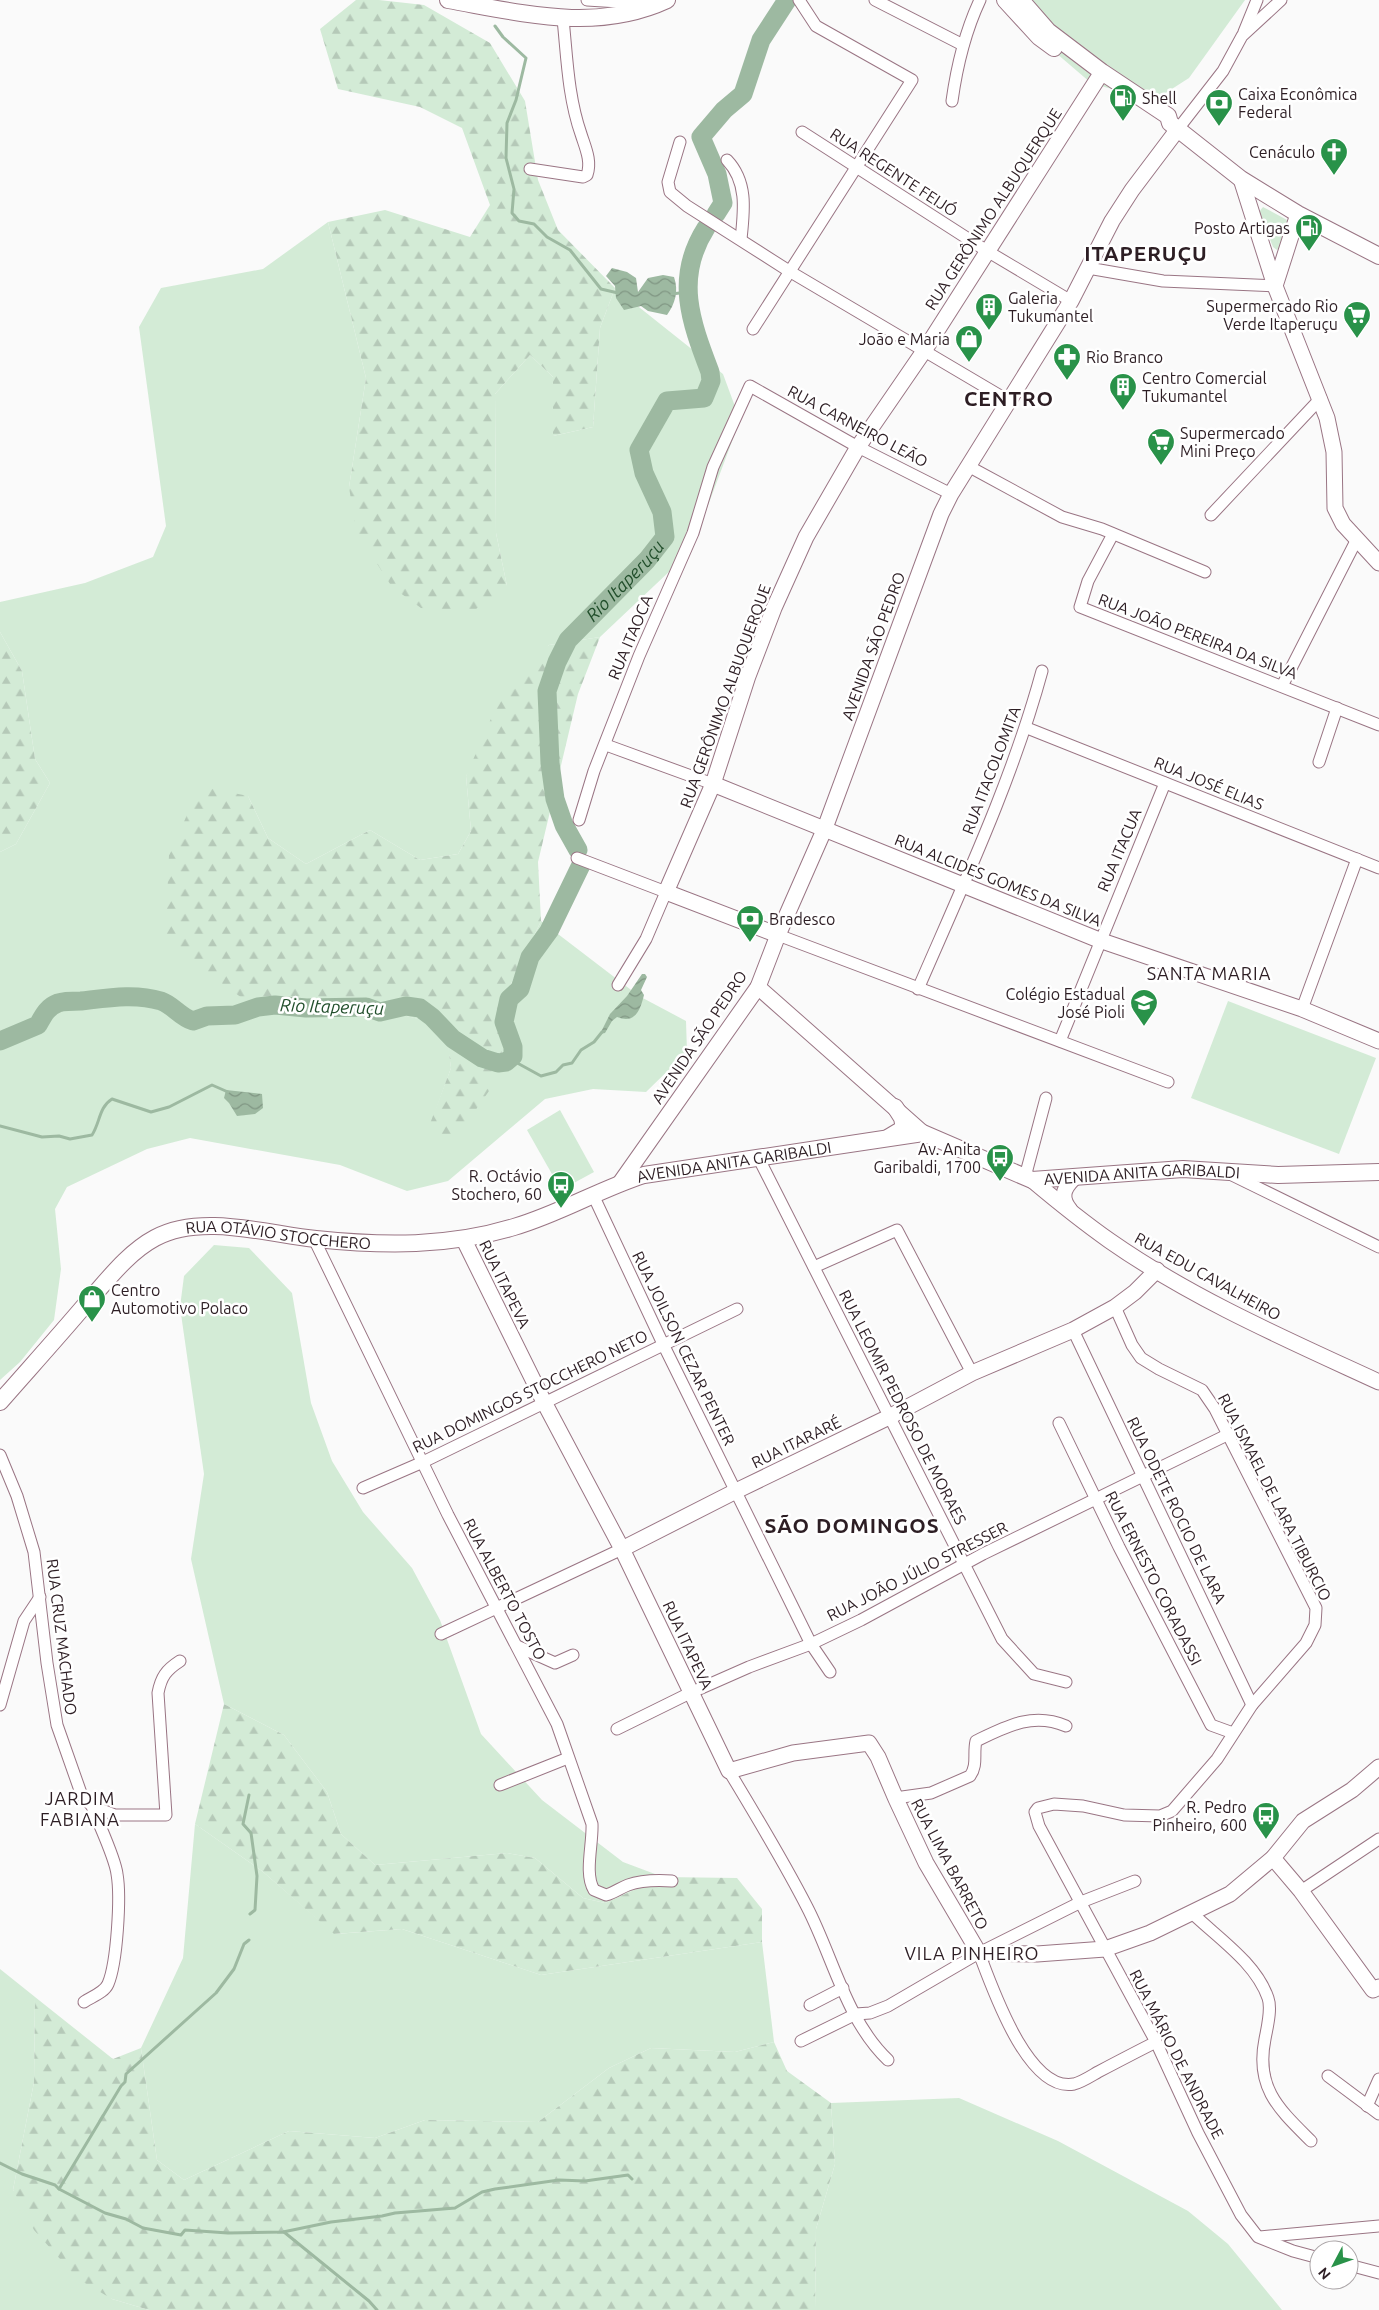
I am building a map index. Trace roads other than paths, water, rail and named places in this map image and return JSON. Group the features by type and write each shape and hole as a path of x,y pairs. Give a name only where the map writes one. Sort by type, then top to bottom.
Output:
{"main road":[{"path":"448,0 563,19 615,17 662,2"},
{"path":"1005,0 1039,37 1168,116 1174,126 1242,179 1298,214 1379,256"},
{"path":"1021,0 1048,31 1100,75"},
{"path":"882,1140 904,1128 902,1118 895,1107"},
{"name":"AVENIDA ANITA GARIBALDI","path":"620,1183 658,1172 762,1164 923,1133 1028,1179 1073,1179 1183,1170 1278,1175 1365,1174 1379,1172"},
{"name":"RUA OTÁVIO STOCCHERO","path":"0,1402 109,1278 138,1249 156,1237 179,1229 212,1226 314,1239 403,1245 464,1240 515,1227 594,1197 620,1183"}],"street":[{"path":"587,0 662,2"},
{"path":"753,329 912,80 816,26 799,0"},
{"path":"875,0 963,45"},
{"path":"952,101 963,45 980,0"},
{"path":"1174,126 1224,70 1242,36 1257,0"},
{"path":"1242,36 1281,0"},
{"path":"530,169 582,177 587,175 589,171 588,156 577,123 570,90 563,19"},
{"name":"RUA GERÔNIMO ALBUQUERQUE","path":"618,985 646,939 713,784 748,676 774,608 806,538 858,447 924,352 1100,75"},
{"name":"AVENIDA SÃO PEDRO","path":"620,1183 758,987 778,935 825,828 950,494 1070,301 1112,221 1174,126"},
{"name":"RUA REGENTE FEIJÓ","path":"802,132 987,251 1070,301"},
{"path":"680,142 668,182 670,192 687,206 741,239 789,272 1009,401"},
{"path":"727,160 737,171 742,188 744,214 741,239"},
{"path":"1242,179 1275,286 1321,398 1331,433 1334,452 1335,508 1343,524 1379,564"},
{"path":"1275,286 1298,214"},
{"path":"1088,268 1162,281 1275,286"},
{"name":"RUA CARNEIRO LEÃO","path":"750,386 858,447 950,494"},
{"name":"RUA ITAOCA","path":"579,820 594,771 606,745 639,656 693,532 713,467 750,386"},
{"path":"1211,515 1321,398"},
{"path":"968,466 1062,517 1113,534 1206,572"},
{"name":"RUA JOÃO PEREIRA DA SILVA","path":"1113,534 1088,581 1080,608 1379,725"},
{"path":"1282,686 1357,539"},
{"name":"RUA ITACOLOMITA","path":"918,989 964,884 1027,728 1042,671"},
{"path":"1318,762 1337,708"},
{"name":"RUA JOSÉ ELIAS","path":"1027,728 1379,868"},
{"name":"RUA ALCIDES GOMES DA SILVA","path":"606,745 825,828 1099,940 1302,1009 1379,1041"},
{"name":"RUA ITACUA","path":"1060,1041 1099,940 1164,783"},
{"path":"577,858 918,989 1168,1082"},
{"path":"1302,1009 1358,860"},
{"path":"758,987 923,1133"},
{"path":"1028,1179 1046,1098"},
{"path":"641,1152 643,1164 658,1172"},
{"name":"RUA LEOMIR PEDROSO DE MORAES","path":"762,1164 1002,1639 1034,1674 1066,1682"},
{"path":"1226,1172 1379,1247"},
{"path":"1274,1197 1269,1184 1278,1175"},
{"name":"RUA EDU CAVALHEIRO","path":"1028,1179 1111,1241 1157,1270 1240,1316 1379,1382"},
{"path":"1071,1211 1065,1204 1063,1195 1065,1188 1073,1179"},
{"name":"RUA JOILSON CEZAR PENTER","path":"594,1197 663,1344 811,1644 830,1672"},
{"path":"814,1267 897,1230 972,1373"},
{"name":"RUA ALBERTO TOSTO","path":"314,1239 422,1462 557,1724 592,1824 593,1841 589,1876 594,1890 606,1895 629,1885 643,1882 657,1880 672,1881"},
{"name":"RUA ITAPEVA","path":"464,1240 544,1402 622,1548 729,1771 808,1908 842,1988 861,2026 875,2047 888,2060"},
{"name":"RUA ITARARÉ","path":"441,1634 890,1417 972,1373 1073,1330 1115,1307 1135,1292 1157,1270"},
{"name":"RUA ISMAEL DE LARA TIBURCIO","path":"1039,1826 1035,1812 1038,1808 1054,1804 1084,1806 1124,1815 1160,1816 1172,1811 1217,1759 1252,1705 1306,1643 1314,1625 1316,1608 1229,1434 1202,1390 1141,1358 1132,1345 1115,1307"},
{"name":"RUA DOMINGOS STOCCHERO NETO","path":"363,1488 422,1462 737,1308"},
{"name":"RUA ODETE ROCIO DE LARA","path":"1073,1330 1252,1705"},
{"name":"RUA ERNESTO CORADASSI","path":"1059,1423 1211,1725 1234,1733"},
{"name":"RUA JOÃO JÚLIO STRESSER","path":"617,1730 749,1666 811,1644 983,1554 1229,1434"},
{"name":"RUA CRUZ MACHADO","path":"0,1455 17,1496 34,1552 47,1662 57,1724 76,1783 82,1796 92,1806 118,1873 114,1953 108,1985 84,2002"},
{"path":"0,1705 24,1621 40,1597"},
{"path":"517,1646 555,1663 572,1655"},
{"path":"92,1806 115,1815 166,1815 158,1694 160,1679 169,1668 180,1661"},
{"path":"895,1798 931,1793 970,1776 976,1765 973,1751 976,1741 993,1732 1026,1720 1041,1718 1066,1726"},
{"name":"RUA LIMA BARRETO","path":"729,1771 793,1753 869,1742 878,1757 926,1863 979,1953 1024,2052 1056,2083 1076,2083 1156,2042"},
{"path":"500,1786 568,1758"},
{"path":"979,1953 1037,1954 1105,1949 1150,1933 1192,1914 1230,1894 1273,1858 1303,1821 1352,1790 1379,1767"},
{"name":"RUA MÁRIO DE ANDRADE","path":"1039,1826 1156,2042 1198,2132 1236,2206 1258,2237"},
{"path":"1301,1891 1379,1840"},
{"path":"1273,1858 1376,1988"},
{"path":"801,2041 856,2014 870,2013 888,2006 979,1953 1081,1902 1135,1881"},
{"path":"1192,1914 1260,1979 1269,2000 1262,2054 1265,2084 1277,2107 1311,2140"},
{"path":"810,2005 842,1988"},
{"path":"1328,2076 1379,2114"},
{"path":"1367,2106 1379,2080"},
{"path":"1258,2237 1379,2226"},
{"path":"1258,2237 1309,2255"},
{"path":"1359,2268 1379,2273"}],"water":[{"path":"612,268 627,272 636,278 638,292 648,278 663,275 674,277 675,297 667,315 648,311 641,306 624,310 616,298 615,286 606,276"},
{"path":"642,974 645,974 647,977 641,990 644,995 641,1006 636,1015 628,1019 617,1017 612,1021 605,1033 600,1034 610,1014 627,996"},
{"path":"226,1090 262,1094 263,1108 255,1114 237,1116 224,1098"}],"waterway":[{"name":"Rio Itaperuçu","path":"716,214 723,203 717,174 701,137 724,110 743,94 761,40 787,0"},
{"path":"495,26 503,37 526,58 516,100 507,123 506,158 514,189 512,213 519,221 534,224 547,237 570,250 601,289 618,293"},
{"name":"Rio Itaperuçu","path":"578,850 564,825 555,799 550,763 547,691 557,662 568,640 647,560 665,537 662,512 644,473 639,450 667,401 704,398 711,381 710,372 692,318 688,282 690,265 696,246 706,228"},
{"path":"672,294 687,292"},
{"name":"Rio Itaperuçu","path":"0,1041 38,1025 48,1009 66,1001 141,997 161,1001 193,1021 207,1016 235,1015 258,1007 275,1005 306,1008 366,1007 380,1012 406,1006 420,1008 432,1017 453,1039 482,1058 498,1063 506,1062 513,1056 513,1047 504,1022 509,999 520,989 530,957 549,931 581,865"},
{"path":"510,1059 541,1076 556,1072 563,1065 572,1063 581,1050 594,1042 602,1032"},
{"path":"0,1126 42,1137 59,1136 70,1139 92,1135 102,1111 112,1099 151,1112 169,1107 212,1085 228,1092"},
{"path":"249,1795 243,1824 251,1833 257,1876 255,1910 250,1914"},
{"path":"59,2189 125,2082 126,2074 216,1993 234,1969 244,1944 249,1940"},
{"path":"0,2163 22,2174 55,2185 59,2189 105,2213 126,2219 143,2228 181,2235 185,2230 228,2233 283,2232 331,2222 395,2213 455,2208 482,2192 495,2189 559,2180 585,2181 628,2175 632,2179"},
{"path":"284,2232 369,2301 377,2310"}],"place":[{"name":"Shell","path":"1123,122"},
{"name":"Caixa Econômica Federal","path":"1219,127"},
{"name":"Cenáculo","path":"1334,176"},
{"name":"Posto Artigas","path":"1309,252"},
{"name":"Galeria Tukumantel","path":"989,331"},
{"name":"Supermercado Rio Verde Itaperuçu","path":"1357,339"},
{"name":"João e Maria","path":"969,363"},
{"name":"Rio Branco","path":"1067,381"},
{"name":"Centro Comercial Tukumantel","path":"1123,411"},
{"name":"Supermercado Mini Preço","path":"1161,466"},
{"name":"Bradesco","path":"750,943"},
{"name":"Colégio Estadual José Pioli","path":"1144,1027"},
{"name":"Av. Anita Garibaldi, 1700","path":"1000,1182"},
{"name":"R. Octávio Stochero, 60","path":"561,1209"},
{"name":"Centro Automotivo Polaco","path":"92,1323"},
{"name":"R. Pedro Pinheiro, 600","path":"1266,1840"}],"district":[{"name":"ITAPERUÇU","path":"1146,254"},
{"name":"CENTRO","path":"1009,399"},
{"name":"SANTA MARIA","path":"1209,974"},
{"name":"SÃO DOMINGOS","path":"852,1526"},
{"name":"JARDIM FABIANA","path":"80,1809"},
{"name":"VILA PINHEIRO","path":"972,1954"}]}
